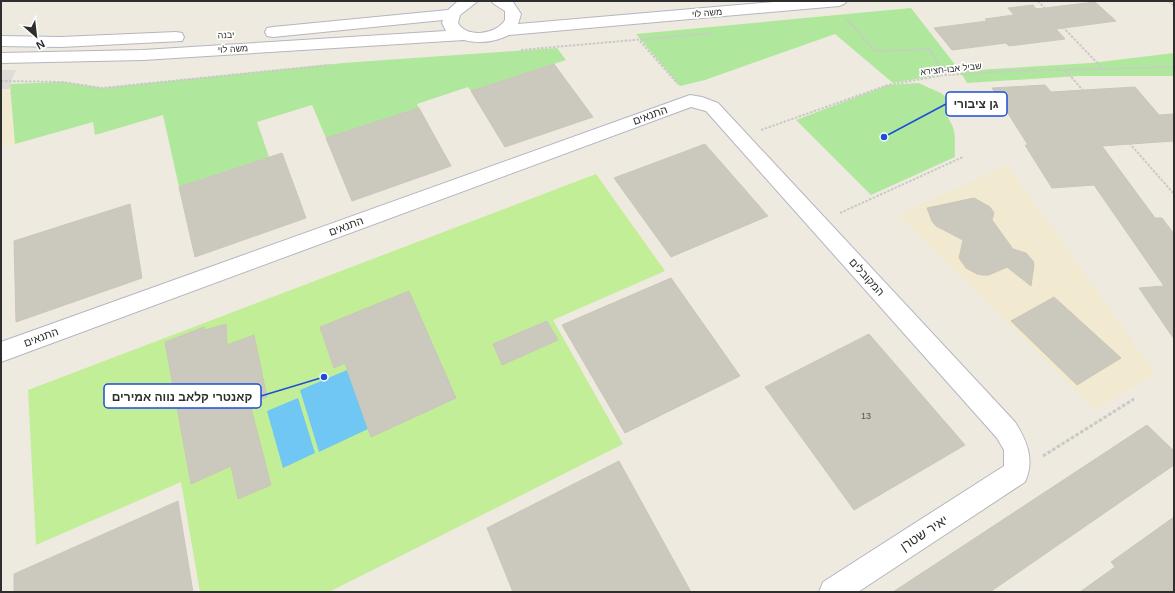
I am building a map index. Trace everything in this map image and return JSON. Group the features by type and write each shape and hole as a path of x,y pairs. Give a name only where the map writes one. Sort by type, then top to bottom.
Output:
{"street":[{"path":"464,35 457,32 452,26 450,14 463,3 470,1"},
{"name":"משה לוי","path":"1,58 142,54 464,35 486,37 505,30 839,1"},
{"path":"504,4 513,12 514,18 505,30"},
{"name":"משה לוי","path":"504,4 575,25"},
{"name":"יבנה","path":"235,34 282,32 450,14"},
{"path":"1,42 61,42 189,37"},
{"name":"המקובלים","path":"690,100 712,107 1006,430 1016,446 1018,460 1016,473"},
{"name":"התנאים","path":"1,352 690,100"},
{"name":"יאיר שטרן","path":"834,592 1016,473"}],"path":[{"path":"1038,1 1103,69"},
{"path":"1169,1 1174,6"},
{"path":"625,20 640,41 690,100"},
{"path":"840,20 848,20 875,51 930,49 944,75"},
{"path":"518,50 640,41 717,33"},
{"path":"1,81 63,82 102,88 335,64"},
{"name":"שביל אבו-חצירא","path":"740,138 888,85 944,75 1174,67"},
{"path":"1065,70 1174,194"},
{"path":"818,224 963,157"},
{"path":"1016,473 1134,399"}],"shaded area":[{"path":"1,70 16,70 10,84 11,89 1,89"},
{"path":"11,89 15,144 1,148 1,91"},
{"path":"1008,165 1155,373 1095,410 898,215"}],"green space":[{"path":"911,8 960,71 893,83 835,34 705,80 680,86 636,34"},
{"path":"557,48 566,60 471,91 468,87 417,104 419,108 326,138 312,105 257,122 269,157 179,187 163,115 95,135 93,122 15,144 10,84 63,82 102,88 343,63"},
{"path":"1174,53 1174,76 1079,76 967,83 960,71 1091,63"},
{"path":"919,83 940,93 950,104 947,115 955,134 955,157 871,195 796,120 888,85"},
{"path":"596,174 665,271 553,320 623,444 329,592 200,592 181,482 36,545 28,390"}],"water":[{"path":"347,370 368,429 319,452 300,390"},
{"path":"298,398 315,453 283,468 267,411"}],"building":[{"path":"1095,2 1116,21 1056,29 1065,39 1009,46 1006,43 952,50 934,28 987,21 985,19 1014,15 1008,8 1033,5 1036,9"},
{"path":"554,64 593,117 505,147 471,91"},
{"path":"1045,85 1051,92 1135,87 1159,115 1174,114 1174,141 1102,146 1155,218 1162,218 1174,234 1174,339 1139,288 1164,286 1094,185 1052,188 1025,145 1028,145 992,88"},
{"path":"419,108 451,166 352,201 326,138"},
{"path":"705,144 768,216 671,257 614,178"},
{"path":"282,153 306,218 195,257 179,187"},
{"path":"974,198 990,207 994,213 992,220 1013,249 1026,253 1033,261 1034,265 1031,286 1007,267 989,275 977,274 966,268 959,258 963,240 936,226 932,221 927,208"},
{"path":"130,204 142,278 16,322 14,241"},
{"path":"671,278 740,376 625,433 562,325"},
{"path":"409,291 456,398 371,437 345,363 334,368 320,327"},
{"path":"1054,297 1121,358 1077,385 1011,321"},
{"path":"547,321 558,340 502,365 493,344"},
{"path":"226,324 227,345 254,335 267,397 250,404 271,485 238,499 231,466 191,484 165,342 204,327 205,330"},
{"path":"869,334 965,445 854,510 765,387"},
{"path":"1147,425 1174,451 1174,465 990,592 893,592"},
{"path":"619,461 691,592 513,592 487,528"},
{"path":"178,501 193,592 14,592 14,574"},
{"path":"1174,517 1174,592 1080,592 1115,567 1111,562"}],"place":[{"name":"גן ציבורי","path":"884,137"},
{"name":"קאנטרי קלאב נווה אמירים","path":"324,377"}]}
